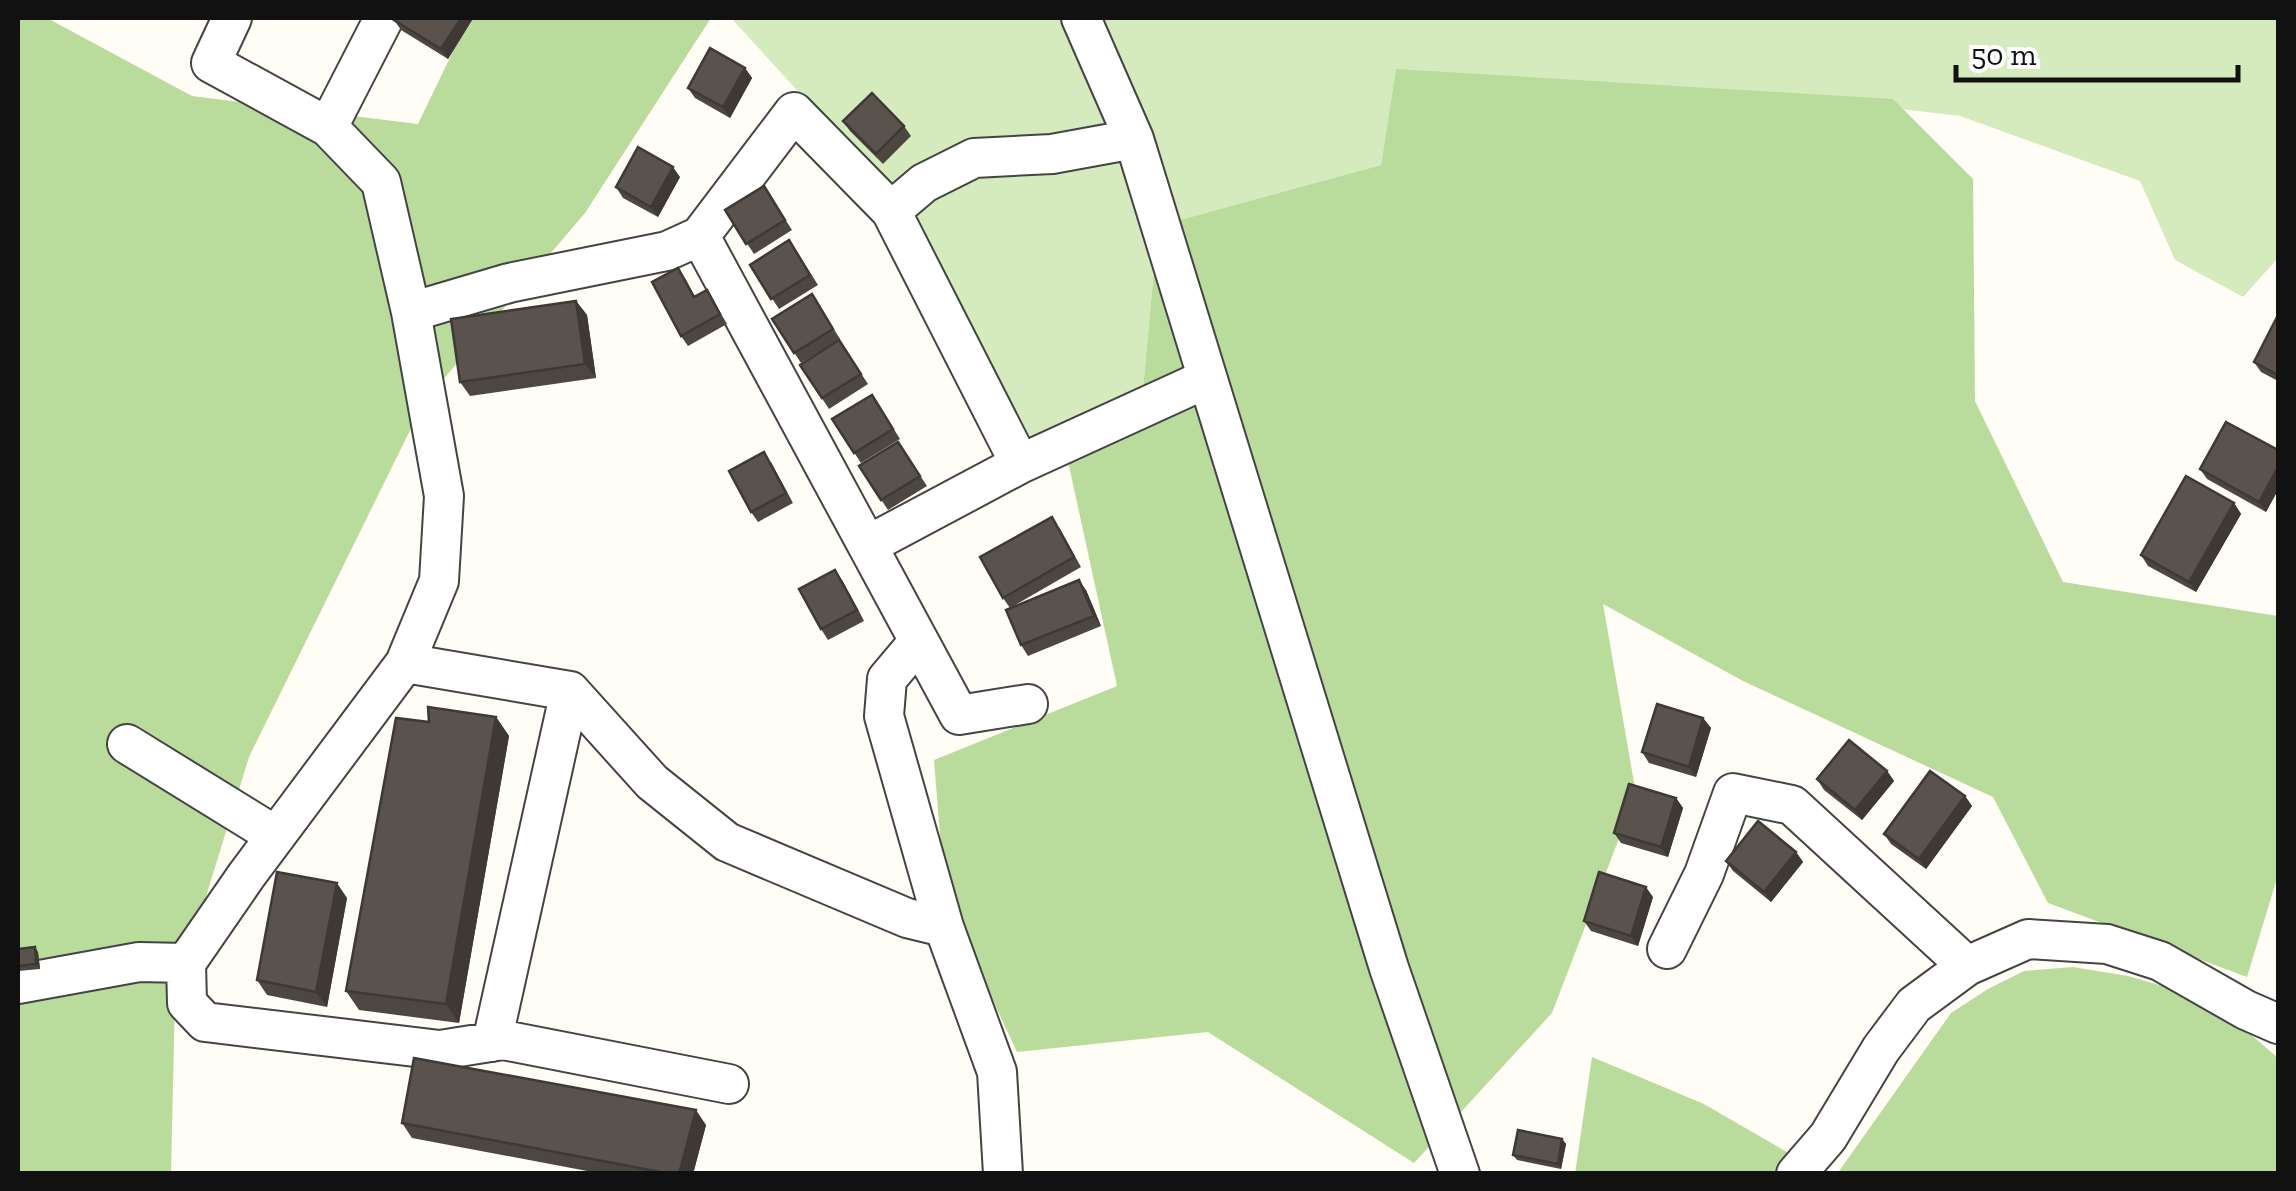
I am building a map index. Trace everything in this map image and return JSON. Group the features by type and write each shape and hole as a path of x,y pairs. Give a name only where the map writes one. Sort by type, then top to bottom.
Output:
{"street":[{"path":"232,18 211,62 328,126 381,182 444,496 439,581 405,663 186,963 187,1003 205,1022 440,1050 503,1040 729,1084"},
{"path":"328,126 384,18"},
{"path":"1081,18 1134,138 1388,968 1460,1174"},
{"path":"410,312 509,283 667,251 700,236 794,112 890,211 1020,464"},
{"path":"890,211 924,182 974,158 1052,154 1134,138"},
{"path":"700,236 958,715 1028,704"},
{"path":"868,545 1020,464 1206,378"},
{"path":"919,641 887,679 884,716 944,927 996,1072 1002,1174"},
{"path":"405,663 570,691 652,782 727,842 907,918 944,927"},
{"path":"492,1042 570,691"},
{"path":"127,744 276,836"},
{"path":"1667,949 1704,874 1733,792 1792,806 1966,966"},
{"path":"1796,1174 1828,1137 1880,1049 1914,1006 1966,966 2028,939 2108,944 2160,961 2278,1024"},
{"path":"18,984 139,962 186,963"}],"green space":[{"path":"18,18 47,18 192,96 418,124 469,18 711,18 585,213 424,402 249,757 175,997 171,1173 18,1173"},
{"path":"731,18 2278,18 2278,258 2243,297 2175,260 2140,181 1960,116 1749,91 1396,70 1381,165 1158,226 1143,389 1030,445 914,218"},
{"path":"1396,69 1893,99 1973,179 1975,401 2063,582 2278,616 2278,875 2247,977 2048,903 1993,797 1743,681 1603,604 1636,794 1552,1013 1414,1163 1208,1032 1017,1052 945,898 934,760 1117,686 1064,443 1143,389 1158,226 1381,165"},
{"path":"2073,967 2128,976 2211,1000 2278,1058 2278,1173 1837,1174 1951,1013 2024,971"},
{"path":"1592,1057 1704,1104 1823,1173 1575,1174"}],"building":[{"path":"396,18 461,18 441,49"},
{"path":"710,48 745,68 723,107 688,88"},
{"path":"872,93 904,126 876,154 843,121"},
{"path":"638,147 673,167 651,207 616,187"},
{"path":"764,186 785,220 746,244 725,210"},
{"path":"789,240 810,275 771,299 750,265"},
{"path":"678,268 694,297 707,290 720,314 681,336 652,282"},
{"path":"812,294 833,329 794,353 772,319"},
{"path":"576,301 585,364 460,382 451,319"},
{"path":"2278,315 2278,375 2254,362"},
{"path":"839,340 861,374 822,398 800,365"},
{"path":"872,395 893,429 854,453 832,419"},
{"path":"2226,422 2278,450 2278,467 2259,502 2200,469"},
{"path":"898,442 920,476 881,500 859,466"},
{"path":"764,452 786,493 751,512 729,471"},
{"path":"2186,476 2234,503 2189,582 2141,555"},
{"path":"1052,517 1074,557 1003,598 980,557"},
{"path":"835,570 857,610 821,629 799,589"},
{"path":"1079,580 1094,616 1021,645 1006,610"},
{"path":"1657,704 1703,718 1689,767 1642,752"},
{"path":"428,707 496,717 446,1004 346,991 396,718 429,722"},
{"path":"1849,740 1887,771 1855,810 1817,779"},
{"path":"1930,771 1965,796 1919,859 1884,834"},
{"path":"1629,784 1676,798 1661,847 1614,833"},
{"path":"1758,821 1796,852 1764,892 1726,861"},
{"path":"277,872 337,883 316,992 257,980"},
{"path":"1599,872 1646,887 1631,936 1584,921"},
{"path":"35,947 36,964 18,966 18,949"},
{"path":"414,1058 696,1110 679,1174 402,1123"},
{"path":"1518,1130 1562,1139 1558,1164 1513,1155"}]}
